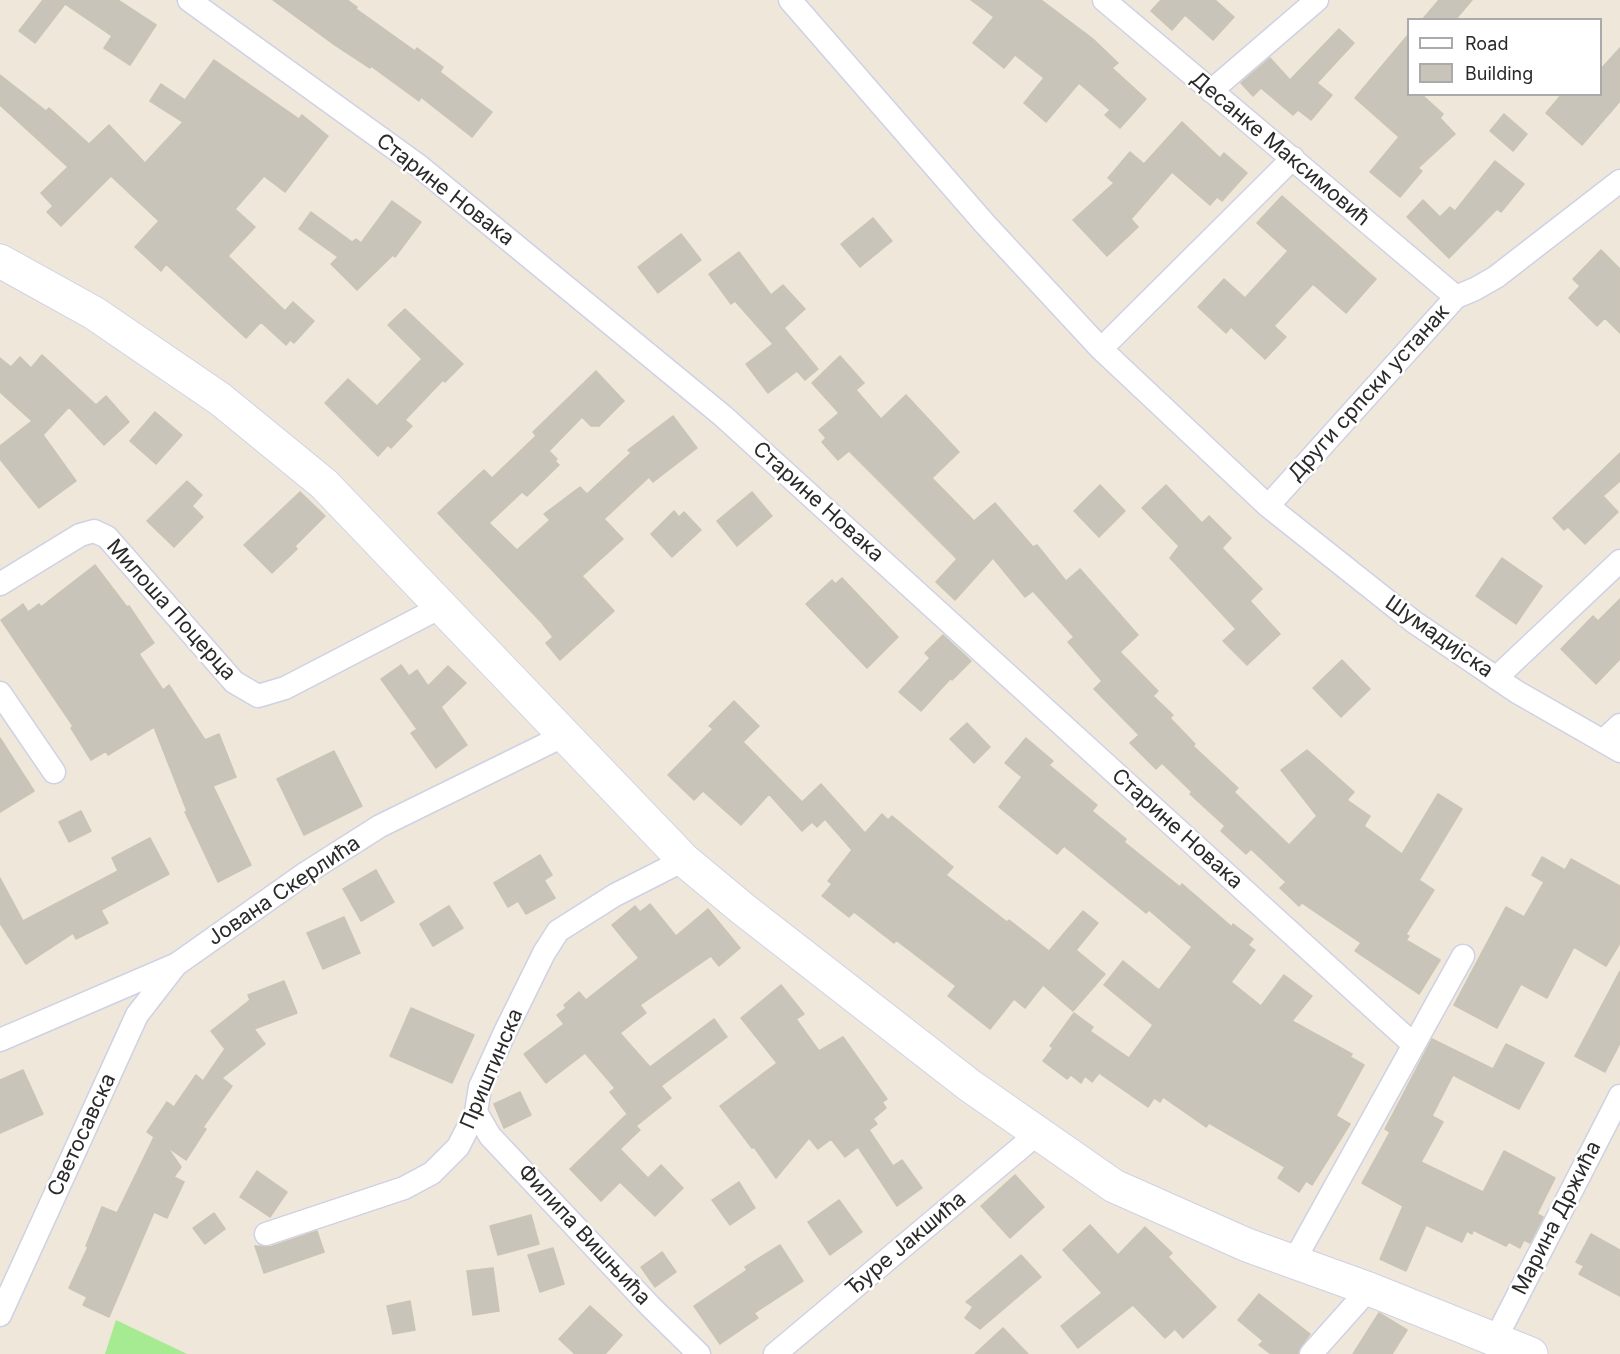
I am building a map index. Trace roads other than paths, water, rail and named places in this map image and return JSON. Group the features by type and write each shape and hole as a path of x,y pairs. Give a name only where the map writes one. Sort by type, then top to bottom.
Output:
{"main road":[{"path":"0,261 93,313 220,399 324,484 684,860 837,983 969,1085 1037,1134 1114,1186 1247,1245 1294,1261 1530,1354"}],"street":[{"name":"Старине Новака","path":"189,0 419,166 723,416 1413,1044"},
{"name":"Шумадијска","path":"790,0 985,224 1101,349 1268,506 1414,622 1496,678 1611,746"},
{"name":"Десанке Максимовић","path":"1104,0 1456,297"},
{"path":"1211,91 1317,0"},
{"path":"1101,349 1293,158"},
{"name":"Други српски устанак","path":"1268,506 1456,297 1496,277 1620,181"},
{"name":"Милоша Поцерца","path":"0,584 80,535 94,531 107,537 234,682 258,696 285,688 441,607"},
{"path":"1496,678 1620,561"},
{"path":"0,693 54,772"},
{"path":"1611,746 1620,725"},
{"name":"Јована Скерлића","path":"0,1040 177,964 306,873 380,826 565,735"},
{"name":"Приштинска","path":"266,1234 404,1188 432,1173 458,1146 476,1112 480,1087 544,953 558,930 615,895 684,860"},
{"path":"1294,1261 1463,957"},
{"name":"Светосавска","path":"0,1315 137,1014 177,964"},
{"name":"Марина Држића","path":"1495,1340 1620,1096"},
{"name":"Филипа Вишњића","path":"476,1112 490,1136 650,1306 699,1354"},
{"name":"Ђуре Јакшића","path":"775,1354 1037,1134"},
{"path":"1311,1354 1369,1290"}]}
